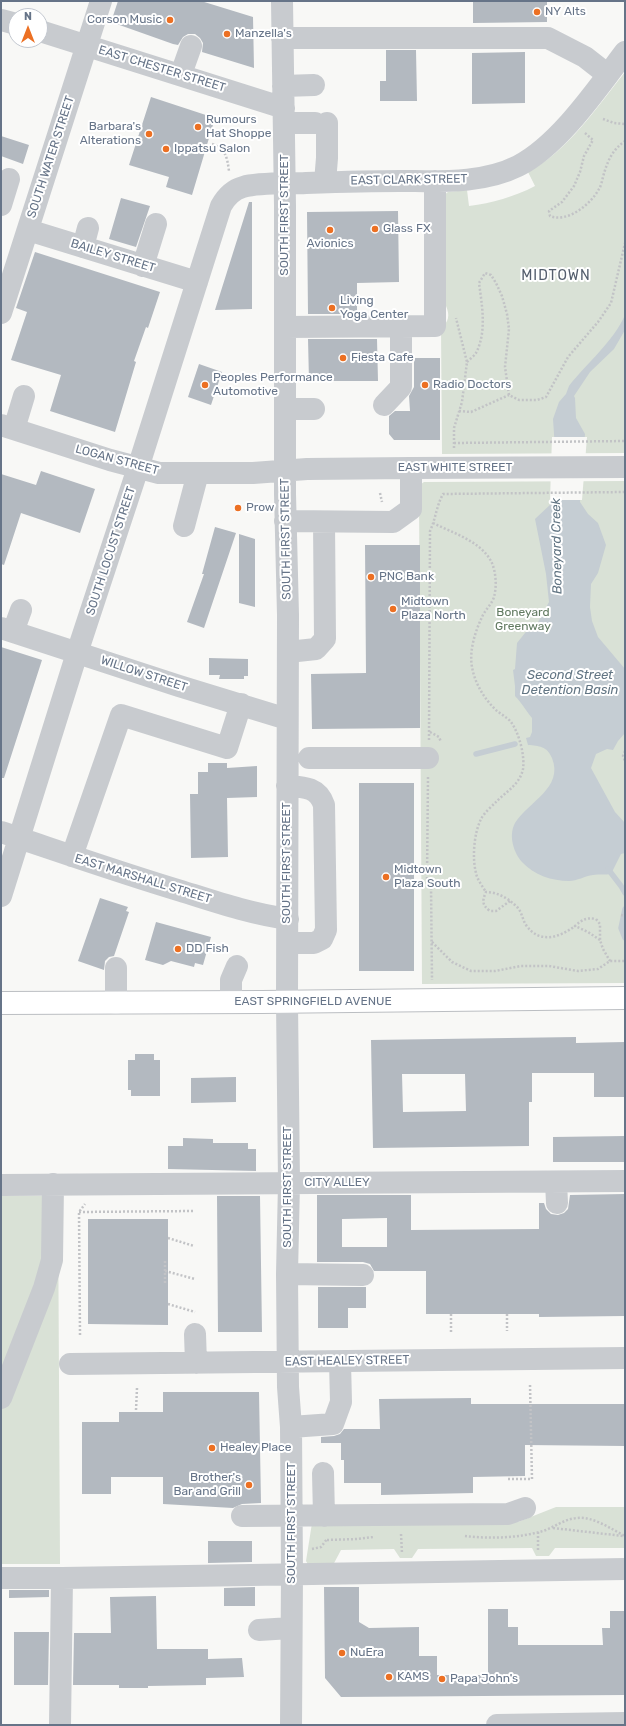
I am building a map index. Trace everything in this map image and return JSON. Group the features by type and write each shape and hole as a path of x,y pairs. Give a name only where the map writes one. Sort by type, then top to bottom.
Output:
{"main road":[{"name":"EAST SPRINGFIELD AVENUE","path":"1,1003 287,1002 625,998"}],"street":[{"name":"SOUTH WATER STREET","path":"1,313 101,1"},
{"name":"SOUTH FIRST STREET","path":"282,1 285,183 284,471 288,652 287,1002 289,1183 287,1274 292,1516 290,1725"},
{"name":"EAST CHESTER STREET","path":"48,33 181,74 284,116 321,123 327,158 325,182"},
{"path":"282,38 548,38 585,57 608,75"},
{"path":"181,74 191,46"},
{"name":"EAST CLARK STREET","path":"285,183 459,181 496,174 518,166 536,155 564,130 625,52"},
{"path":"283,86 314,86"},
{"path":"1,205 9,179"},
{"path":"285,327 401,325 435,326 435,181"},
{"name":"SOUTH LOCUST STREET","path":"1,896 10,835 77,653 198,282 221,206 227,196 243,187 285,183"},
{"path":"143,266 156,224"},
{"name":"BAILEY STREET","path":"28,230 85,237 143,266 198,282"},
{"path":"384,405 401,387 401,325"},
{"path":"7,427 24,396"},
{"path":"285,409 314,409"},
{"name":"LOGAN STREET","path":"7,427 110,460 159,473 284,471"},
{"path":"285,521 393,522 412,509 412,468"},
{"name":"EAST WHITE STREET","path":"284,471 307,469 412,468 621,468"},
{"path":"184,526 198,473"},
{"path":"288,652 316,649 325,639 324,522"},
{"path":"7,630 21,610"},
{"name":"WILLOW STREET","path":"7,630 287,719"},
{"path":"72,856 121,715 227,748 241,704"},
{"path":"309,758 428,758"},
{"path":"287,786 302,787 318,792 322,797 324,805 326,930 322,939 314,943 288,943"},
{"name":"EAST MARSHALL STREET","path":"10,835 72,856 142,888 248,919 267,916 288,918"},
{"path":"231,1002 231,980 237,966"},
{"path":"116,968 116,1003"},
{"name":"CITY ALLEY","path":"1,1184 625,1181"},
{"path":"556,1182 557,1203"},
{"path":"1,1398 44,1288 52,1260 52,1184"},
{"path":"287,1274 362,1275"},
{"path":"195,1334 196,1363"},
{"name":"EAST HEALEY STREET","path":"70,1364 625,1358"},
{"path":"291,1427 333,1424 341,1402 340,1362"},
{"path":"323,1473 324,1526"},
{"path":"242,1516 292,1516 324,1526 508,1514 525,1508"},
{"path":"1,1578 625,1569"},
{"path":"60,1725 62,1578"},
{"path":"259,1630 291,1628"},
{"path":"497,1725 625,1724"}],"path":[{"path":"603,119 614,123 625,124"},
{"path":"582,131 593,140 584,156 580,172 574,186 562,202 549,211 550,216 556,218 568,216 582,208 591,199 599,189 608,160 616,147 625,140"},
{"path":"212,144 219,147 227,156 229,174"},
{"path":"459,411 470,412 509,395 520,400 537,400 546,397 568,357 598,322 611,303 625,243"},
{"path":"467,362 476,354 482,328 482,306 479,283 485,273 491,276 496,283 508,314 509,329 505,367 509,395"},
{"path":"454,313 467,362 462,402 454,428 454,443 625,441"},
{"path":"510,901 496,911 490,911 484,907 483,902 486,892 476,875 474,859 476,838 481,819 496,802 516,784 523,769 522,751 517,733 511,722 486,700 479,687 472,668 471,654 476,634 482,617 494,597 496,582 494,570 490,560 481,549 468,540 433,523 437,505 443,494 625,492"},
{"path":"625,751 623,756 625,761"},
{"path":"486,892 495,892 517,906 525,925 539,936 549,938 557,937 582,920 596,918 600,924 600,940 610,961"},
{"path":"621,915 625,916"},
{"path":"575,926 600,940"},
{"path":"432,941 452,962 471,971 495,971 521,966 550,966 578,971 598,969 610,961 625,961"},
{"path":"80,1335 79,1212 102,1184"},
{"path":"79,1212 194,1211"},
{"path":"168,1238 194,1246"},
{"path":"165,1261 165,1283"},
{"path":"165,1271 195,1279"},
{"path":"168,1304 195,1312"},
{"path":"451,1314 451,1332"},
{"path":"507,1314 507,1331"},
{"path":"508,1479 532,1479 530,1384"},
{"path":"136,1410 137,1388"},
{"path":"578,1517 593,1520 625,1536 552,1528 560,1522 578,1517"},
{"path":"312,1549 320,1547 327,1540 324,1526"}],"green space":[{"path":"625,72 625,453 442,454 441,328 446,323 448,315 446,306 444,195 448,192 467,190 469,206 503,199 535,186 528,172 543,163 569,140 593,113"},
{"name":"Boneyard Greenway","path":"625,481 625,983 422,984 419,496 421,484 424,482"},
{"path":"1,1196 58,1196 60,1564 1,1564"},
{"path":"556,1507 625,1507 625,1548 555,1548 549,1556 536,1556 532,1548 418,1549 412,1558 400,1558 394,1549 341,1550 332,1567 309,1566 306,1561 312,1523 518,1522"}],"water":[{"name":"Second Street Detention Basin","path":"625,315 625,330 614,349 590,372 574,396 576,418 585,434 580,502 588,514 598,523 606,545 598,573 591,584 590,607 592,621 598,637 625,669 625,733 613,750 607,749 596,754 591,768 615,812 625,823 625,853 621,854 611,874 593,875 572,881 563,881 538,874 527,867 519,858 514,849 512,833 515,823 549,786 553,778 554,769 552,758 548,751 539,746 528,745 526,738 530,737 532,732 532,718 515,696 513,670 515,669 517,643 529,628 537,624 549,602 546,574 535,519 552,503 555,449 553,419 559,402 566,394 569,386 607,343 620,325"}],"pier":[{"path":"552,437 587,437 582,500 550,500"}],"building":[{"path":"118,1 201,1 253,17 254,68 202,52 203,43 195,34 188,34 183,37 178,45 111,22"},
{"path":"473,1 547,1 547,22 473,23"},
{"path":"386,50 416,50 417,101 380,101 380,81 386,81"},
{"path":"525,52 525,103 472,104 472,53"},
{"path":"151,97 215,118 192,195 166,187 169,177 129,165"},
{"path":"1,136 29,145 23,164 1,156"},
{"path":"121,198 150,206 136,247 109,239"},
{"path":"249,202 252,202 252,309 215,310"},
{"path":"398,211 399,282 357,283 357,314 308,314 307,212"},
{"path":"35,252 160,292 148,328 146,327 134,361 136,362 115,432 50,411 61,375 11,360 27,312 16,308"},
{"name":"Fiesta Cafe","path":"308,339 377,339 378,381 309,381"},
{"name":"Radio Doctors","path":"414,358 440,358 440,440 394,440 389,434 389,416 395,411 410,411 409,396 414,387"},
{"name":"Peoples Performance Automotive","path":"199,364 222,372 211,405 188,397"},
{"path":"41,471 95,489 80,533 21,513 4,565 1,564 1,474 36,485"},
{"path":"215,527 236,533 204,628 187,622 204,574 202,574"},
{"path":"239,534 255,539 255,607 239,603"},
{"name":"Midtown Plaza North","path":"365,545 420,545 420,728 312,729 311,674 366,673"},
{"path":"1,647 42,660 4,778 1,778"},
{"path":"209,658 248,659 248,676 244,676 244,679 219,679 220,675 209,675"},
{"path":"208,763 227,763 227,768 257,766 257,797 227,798 228,857 191,858 190,794 198,794 198,772 208,772"},
{"name":"Midtown Plaza South","path":"359,783 414,783 414,971 359,971"},
{"path":"100,898 128,907 126,911 129,912 114,956 109,957 105,961 104,970 78,961"},
{"name":"DD Fish","path":"156,922 211,937 203,965 195,963 194,967 171,961 163,965 145,960"},
{"path":"576,1037 576,1043 625,1042 625,1097 594,1097 594,1073 532,1073 532,1102 529,1102 529,1146 373,1148 371,1040","holes":["402,1074 465,1074 466,1111 403,1112"]},
{"path":"135,1054 154,1054 154,1060 160,1060 160,1096 131,1096 131,1090 128,1090 128,1060 135,1060"},
{"path":"236,1077 236,1102 191,1103 191,1078"},
{"path":"625,1136 625,1162 553,1162 553,1137"},
{"path":"183,1138 213,1139 213,1143 248,1143 248,1149 256,1149 256,1171 168,1169 168,1146 183,1146"},
{"path":"625,1194 625,1316 539,1317 539,1314 426,1314 426,1271 374,1271 370,1264 363,1262 317,1262 317,1195 411,1195 411,1230 539,1229 539,1203 544,1203 546,1209 551,1214 558,1215 564,1213 568,1209 570,1195","holes":["387,1218 387,1247 342,1247 342,1219"]},
{"path":"217,1196 260,1196 262,1332 218,1332"},
{"path":"88,1219 168,1219 168,1325 88,1324"},
{"path":"318,1287 366,1287 366,1308 348,1308 348,1328 318,1328"},
{"name":"Healey Place","path":"163,1392 259,1392 261,1503 242,1504 233,1508 163,1504 163,1477 111,1477 111,1494 82,1494 82,1422 119,1422 119,1412 163,1412"},
{"path":"471,1398 471,1404 625,1404 625,1446 525,1445 525,1476 473,1477 473,1493 381,1495 381,1483 344,1483 344,1460 341,1460 341,1443 321,1443 321,1437 340,1434 344,1429 380,1429 379,1399"},
{"path":"208,1541 252,1541 252,1562 208,1563"},
{"path":"255,1587 255,1606 224,1606 224,1588"},
{"path":"324,1587 359,1587 359,1622 369,1628 419,1627 419,1656 437,1656 437,1675 488,1675 488,1609 508,1609 508,1627 518,1627 518,1645 603,1645 602,1628 610,1628 610,1611 625,1611 625,1695 341,1697 325,1678"},
{"path":"9,1590 49,1590 49,1597 9,1598"},
{"path":"156,1596 157,1649 208,1649 208,1659 242,1658 244,1677 206,1678 206,1685 148,1686 148,1688 119,1688 119,1685 73,1685 74,1633 111,1633 110,1597"},
{"path":"14,1632 49,1632 48,1685 14,1685"}],"waterway":[{"path":"476,754 515,744"},
{"name":"Boneyard Creek","path":"608,869 625,893"},
{"name":"Boneyard Creek","path":"625,909 621,928 625,938"}],"place":[{"name":"NY Alts","path":"537,12"},
{"name":"Corson Music","path":"170,20"},
{"name":"Manzella's","path":"227,34"},
{"name":"Rumours Hat Shoppe","path":"198,127"},
{"name":"Barbara's Alterations","path":"149,134"},
{"name":"Ippatsu Salon","path":"166,149"},
{"name":"Glass FX","path":"375,229"},
{"name":"Avionics","path":"330,230"},
{"name":"Living Yoga Center","path":"332,308"},
{"name":"Fiesta Cafe","path":"343,358"},
{"name":"Peoples Performance Automotive","path":"205,385"},
{"name":"Radio Doctors","path":"425,385"},
{"name":"Prow","path":"238,508"},
{"name":"PNC Bank","path":"371,577"},
{"name":"Midtown Plaza North","path":"393,609"},
{"name":"Midtown Plaza South","path":"386,877"},
{"name":"DD Fish","path":"178,949"},
{"name":"Healey Place","path":"212,1448"},
{"name":"Brother's Bar and Grill","path":"249,1485"},
{"name":"NuEra","path":"342,1653"},
{"name":"KAMS","path":"389,1677"},
{"name":"Papa John's","path":"442,1679"}],"district":[{"name":"MIDTOWN","path":"556,276"}]}
